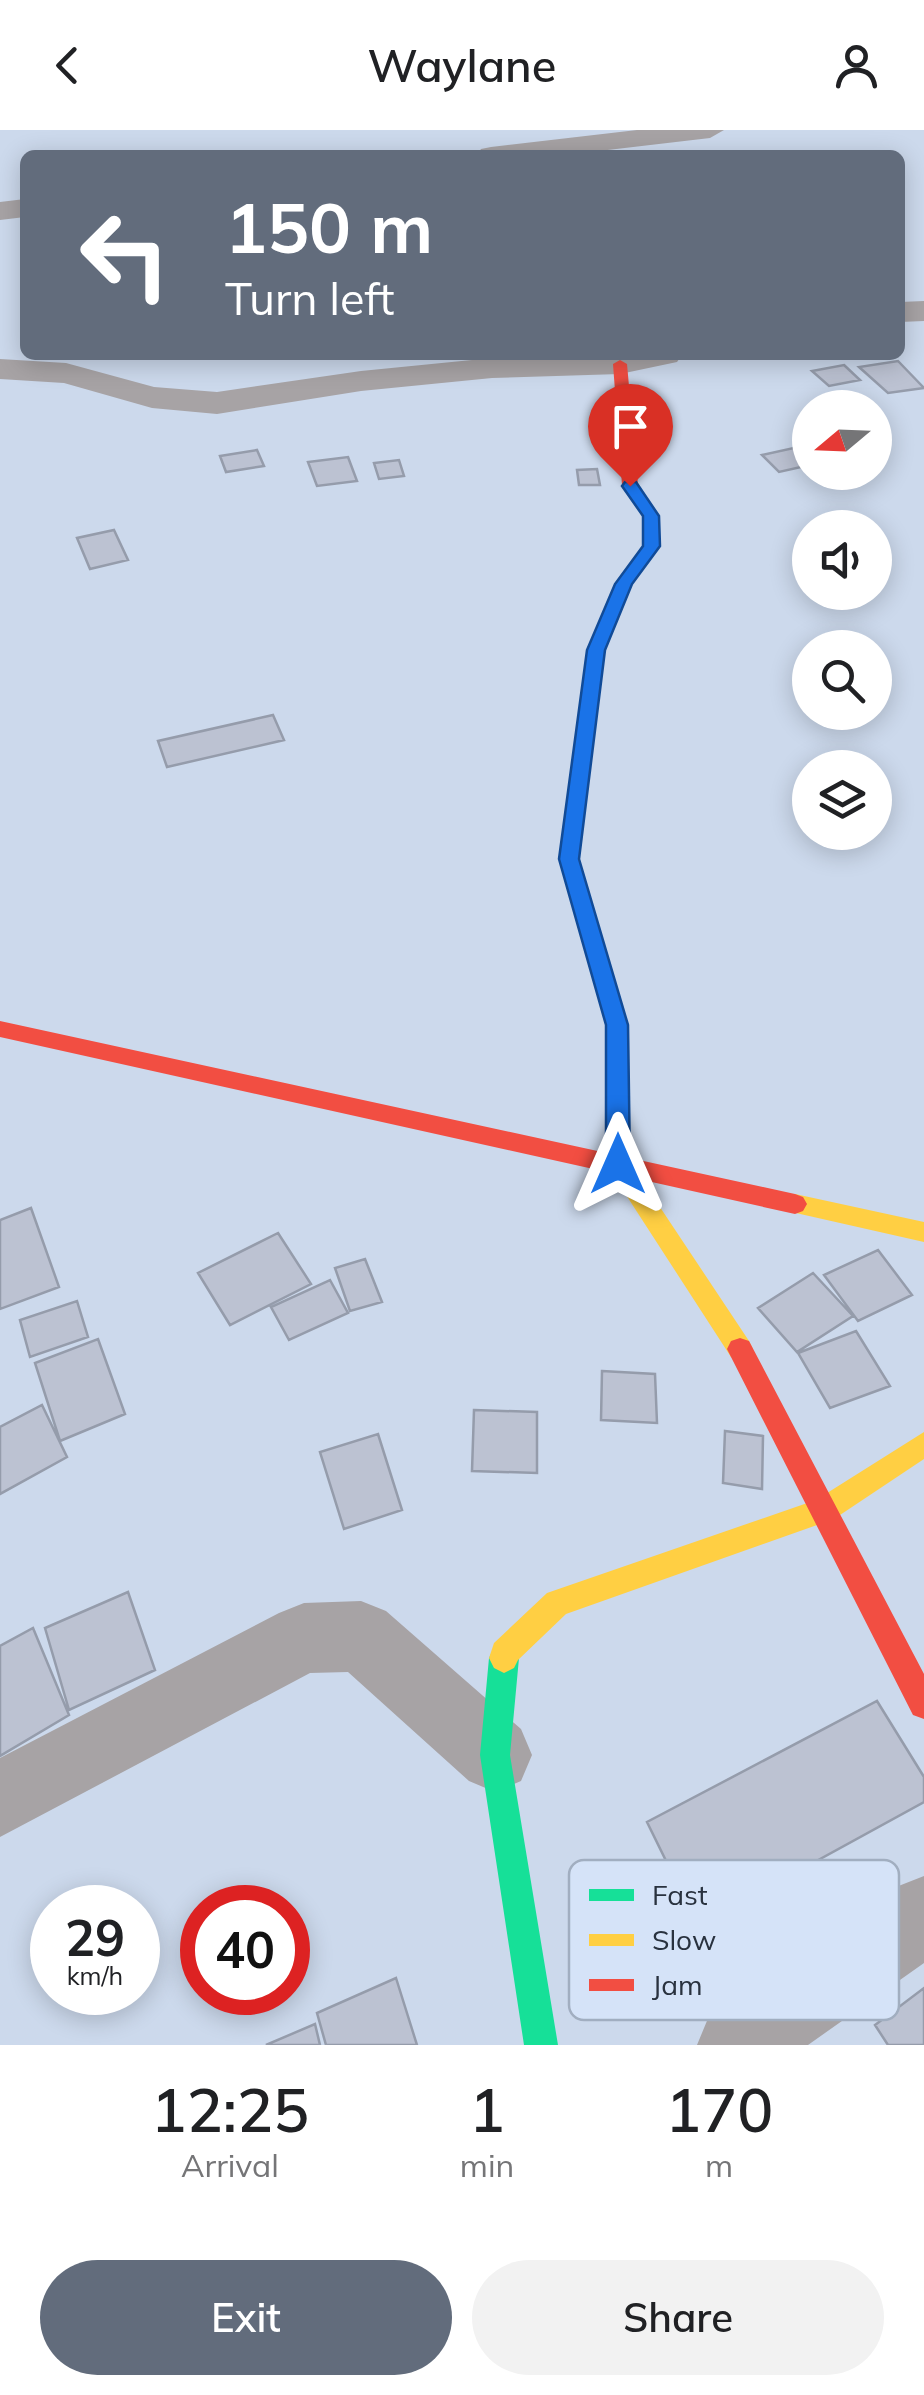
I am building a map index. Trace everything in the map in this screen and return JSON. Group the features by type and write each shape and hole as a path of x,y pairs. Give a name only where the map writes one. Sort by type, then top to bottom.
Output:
{"street":[{"path":"534,150 710,130"},
{"path":"0,369 66,373 152,397 217,403 492,368 640,360"},
{"path":"620,364 630,486 651,516 652,546 624,584 596,650 569,859 617,1025 618,1164 750,1365 924,1704"},
{"path":"0,1029 924,1232"},
{"path":"540,2045 496,1756 504,1653 557,1603 824,1510 924,1444"},
{"path":"0,1799 304,1638 361,1636 496,1756"},
{"path":"899,1932 924,1915"},
{"path":"738,2045 774,2020"}],"building":[{"path":"898,361 924,388 892,392 859,367"},
{"path":"844,365 860,380 829,386 812,371"},
{"path":"792,448 792,469 779,472 762,455"},
{"path":"257,450 264,466 226,472 220,456"},
{"path":"348,457 357,481 317,486 308,462"},
{"path":"399,460 404,476 379,479 374,463"},
{"path":"597,469 600,485 579,485 577,470"},
{"path":"114,530 128,560 90,569 77,538"},
{"path":"273,715 284,740 167,767 158,741"},
{"path":"31,1208 59,1287 0,1309 0,1220"},
{"path":"278,1233 311,1284 230,1325 198,1273"},
{"path":"878,1250 912,1295 858,1321 824,1275"},
{"path":"365,1259 382,1302 350,1311 335,1268"},
{"path":"813,1273 853,1316 797,1352 758,1308"},
{"path":"330,1280 348,1313 289,1340 271,1307"},
{"path":"77,1301 88,1337 30,1357 20,1320"},
{"path":"856,1331 890,1386 830,1408 798,1353"},
{"path":"98,1339 125,1414 60,1441 35,1363"},
{"path":"602,1371 655,1374 657,1423 601,1420"},
{"path":"42,1405 67,1457 0,1494 0,1427"},
{"path":"474,1410 537,1412 537,1473 472,1471"},
{"path":"725,1431 763,1436 762,1489 723,1483"},
{"path":"378,1434 402,1510 344,1529 320,1452"},
{"path":"128,1592 155,1670 69,1710 45,1628"},
{"path":"33,1628 69,1715 0,1756 0,1646"},
{"path":"877,1701 924,1777 924,1802 818,1860 666,1860 647,1822"},
{"path":"396,1978 417,2045 326,2045 317,2013"},
{"path":"924,1988 924,2045 888,2045 875,2025 882,2020 899,2020 899,2007"},
{"path":"315,2024 320,2045 266,2045"}],"traffic: fast":[{"path":"504,1658 495,1755 541,2045"}],"traffic: slow":[{"path":"580,896 617,1025 618,1164 740,1349"},
{"path":"795,1204 924,1232"},
{"path":"504,1658 504,1653 557,1603 824,1510 924,1444"}],"traffic: jam":[{"path":"580,896 569,859 596,650 623,584 652,546 651,516 630,485 620,364"},
{"path":"0,1029 795,1204"},
{"path":"740,1349 924,1704"}],"route":[{"path":"618,1164 617,1025 569,859 596,650 624,584 652,546 651,516 630,486"}]}
